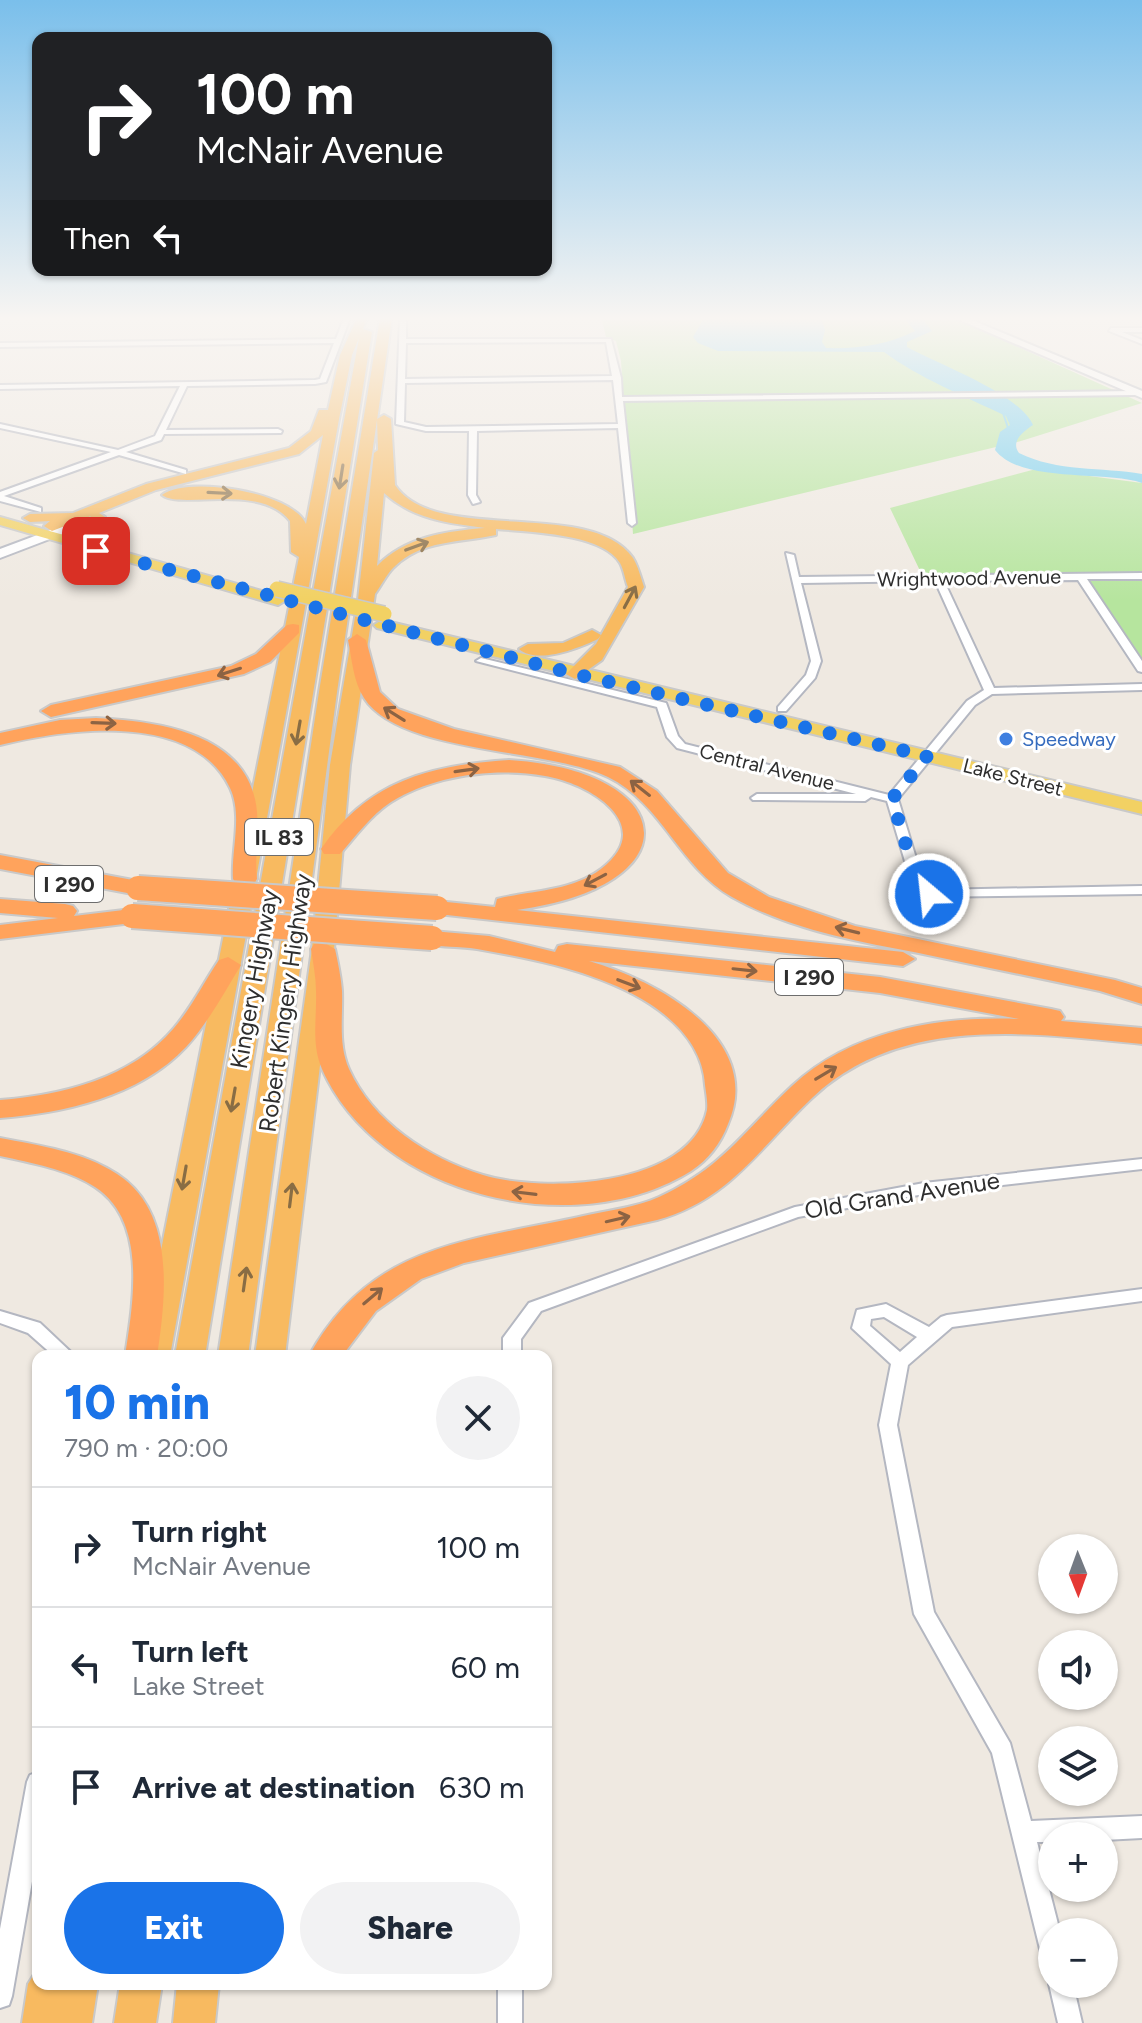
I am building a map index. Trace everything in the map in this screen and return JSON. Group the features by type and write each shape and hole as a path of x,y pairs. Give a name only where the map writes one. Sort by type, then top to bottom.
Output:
{"highway":[{"path":"44,526 151,487 294,451 317,433 324,412"},
{"path":"156,1350 185,1171 245,879 334,412"},
{"name":"Kingery Highway","path":"191,1350 368,412"},
{"name":"Robert Kingery Highway","path":"234,1350 371,412"},
{"path":"384,412 386,484 407,506 451,518 565,533 601,542 622,553 632,564 636,587 582,666"},
{"path":"271,1350 323,949 357,640 366,600 384,419"},
{"path":"44,526 98,517 129,504 183,492 247,495 291,512 297,519 302,582"},
{"path":"44,526 80,514"},
{"path":"98,517 89,526 105,542"},
{"path":"366,600 383,565 413,546 474,533 536,534 594,547 611,560 620,575 618,589 592,635 582,666"},
{"path":"0,723 237,670 263,658 293,629"},
{"path":"528,649 566,648 592,635"},
{"path":"357,640 372,695 394,715 434,729 577,759 624,776 655,801 707,869 757,901 839,929 1049,972 1142,998"},
{"path":"0,739 60,724 116,723 154,729 206,751 235,776 245,798 242,863 245,879"},
{"path":"332,849 365,813 399,789 437,775 476,768 517,767 559,773 610,793 629,812 633,823 630,847 621,862 594,882 533,901 437,908"},
{"path":"0,862 138,888"},
{"name":"I 290","path":"0,880 437,908 891,957 1142,998"},
{"name":"I 290","path":"0,906 473,941 880,985 1142,1035"},
{"path":"0,932 132,916"},
{"path":"323,949 329,990 328,1046 335,1068 358,1106 380,1129 433,1165 495,1188 565,1196 631,1186 679,1164 697,1150 716,1124 724,1090 713,1052 681,1015 637,986 571,965 473,941"},
{"path":"0,1109 41,1105 78,1096 113,1083 157,1058 175,1044 228,965"},
{"path":"329,1350 351,1316 369,1298 419,1265 657,1210 681,1199 741,1159 812,1082 876,1044 945,1029 1054,1028 1142,1035"},
{"path":"0,1147 78,1168 113,1186 134,1214 148,1255 150,1284 142,1350"},
{"path":"43,2023 48,1990"},
{"path":"71,2023 76,1990"},
{"path":"135,2023 140,1990"},
{"path":"194,2023 197,1990"}],"main road":[{"name":"Lake Street","path":"0,508 44,526 278,594 932,750 1142,794"},
{"name":"Lake Street","path":"0,523 44,526 278,594"},
{"path":"0,523 9,533 2,548"},
{"path":"2,548 44,526"},
{"name":"Lake Street","path":"383,619 528,649 582,666 782,709 1142,808"}],"street":[{"path":"0,496 158,438 172,412"},
{"path":"400,412 400,424 426,429 622,426"},
{"path":"622,412 632,523"},
{"path":"0,426 122,453 183,472"},
{"path":"473,428 472,495 476,502"},
{"path":"163,432 278,431"},
{"path":"0,496 44,526"},
{"path":"782,709 811,676 816,661 789,555"},
{"name":"Wrightwood Avenue","path":"796,580 1142,576"},
{"path":"1081,577 1142,669"},
{"path":"938,578 990,691"},
{"name":"Central Avenue","path":"481,661 662,705 673,737 681,746 888,798"},
{"path":"757,798 888,798 971,703 990,691 1142,687"},
{"path":"888,798 916,878 921,889 929,894 1142,890"},
{"name":"Old Grand Avenue","path":"512,1350 512,1338 535,1307 795,1212 838,1202 1024,1176 1142,1164"},
{"path":"1044,1918 1002,1750 924,1614 888,1425 900,1362 947,1321 1142,1295"},
{"path":"900,1362 861,1328 863,1314 886,1310 930,1336"},
{"path":"0,1317 34,1328 59,1350"},
{"path":"0,1996 32,1816"},
{"path":"1023,1832 1142,1827"},
{"path":"510,1990 510,2023"},
{"path":"1064,1998 1070,2023"}],"green space":[{"path":"625,412 1112,412 1021,441 633,534"},
{"path":"1036,469 1142,483 1142,663 1089,583 1055,574 923,577 890,508"}],"water":[{"path":"999,412 1024,412 1033,425 1017,440 1019,453 1064,466 1142,474 1142,483 1043,472 1007,461 995,450 1000,432 1010,425 1006,416"}],"waterway":[{"path":"1003,413 1009,431"}],"place":[{"name":"Speedway","path":"1006,739"}],"route":[{"path":"96,551 199,580 575,674 927,756 892,799 916,878 921,889 929,894"}]}
